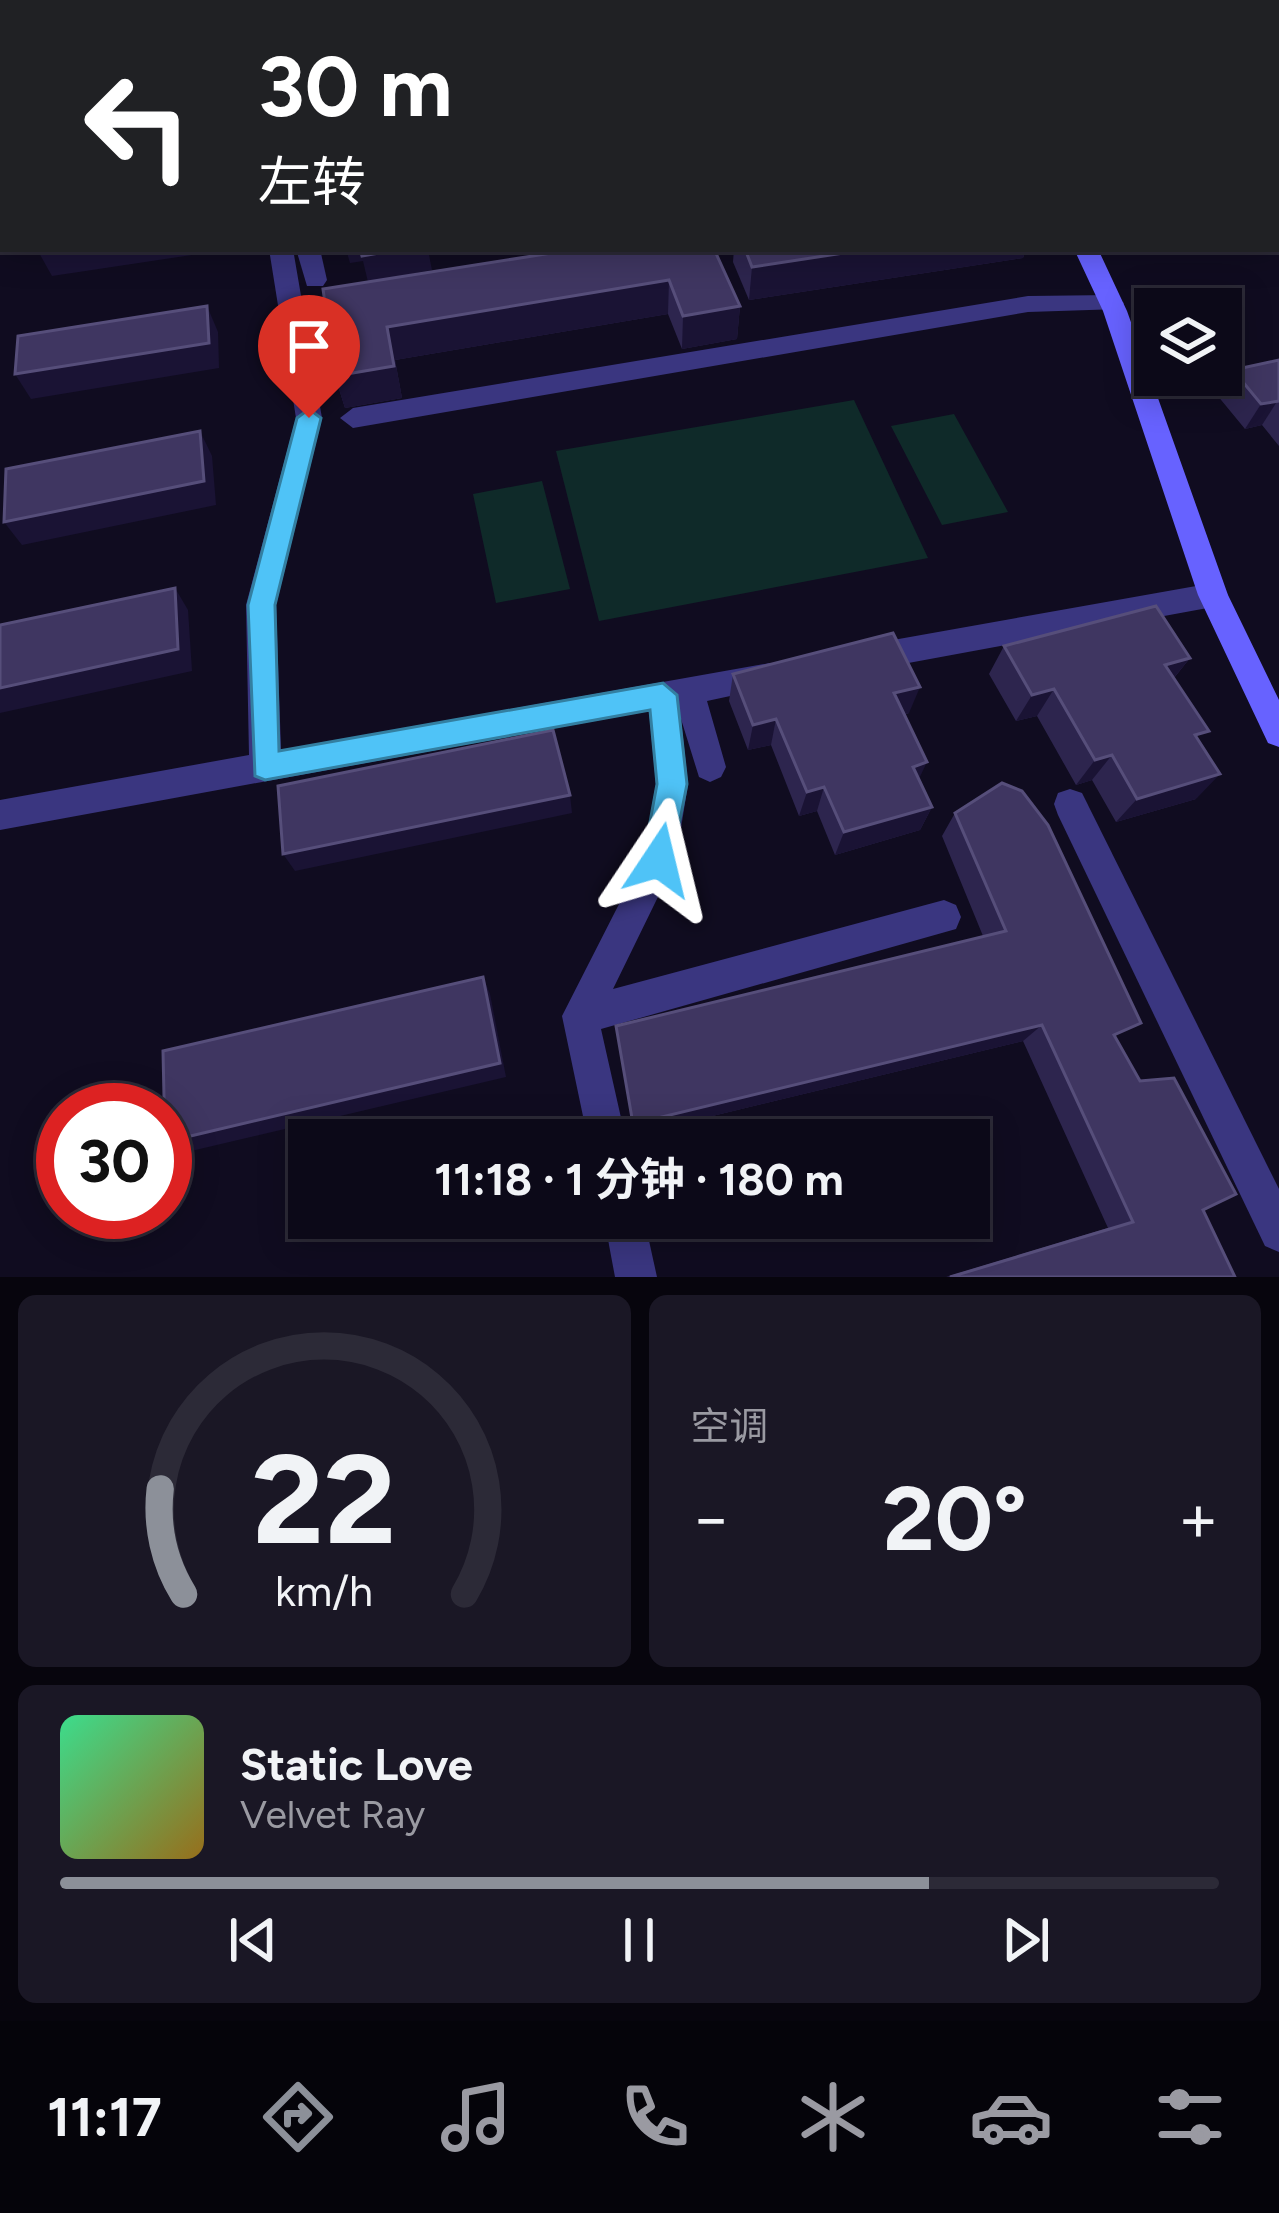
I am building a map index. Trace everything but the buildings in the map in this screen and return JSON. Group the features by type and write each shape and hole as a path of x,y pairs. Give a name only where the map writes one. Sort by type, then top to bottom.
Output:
{"street":[{"path":"265,767 261,605 309,418 281,252"},
{"path":"309,252 316,280"},
{"path":"1088,252 1112,303 1213,595 1279,733"},
{"path":"353,418 1028,304 1112,303"},
{"path":"0,815 1213,595"},
{"path":"676,693 710,766"},
{"path":"602,1119 580,1016 659,860 672,784 676,693"},
{"path":"1070,804 1279,1232"},
{"path":"580,1016 944,917"},
{"path":"629,1239 637,1277"}],"green space":[{"path":"854,400 928,558 599,621 556,451"},
{"path":"954,414 1008,512 942,525 891,426"},
{"path":"542,481 570,589 496,603 473,494"}],"route":[{"path":"309,418 261,605 265,767 663,695 672,784 659,860"}]}
